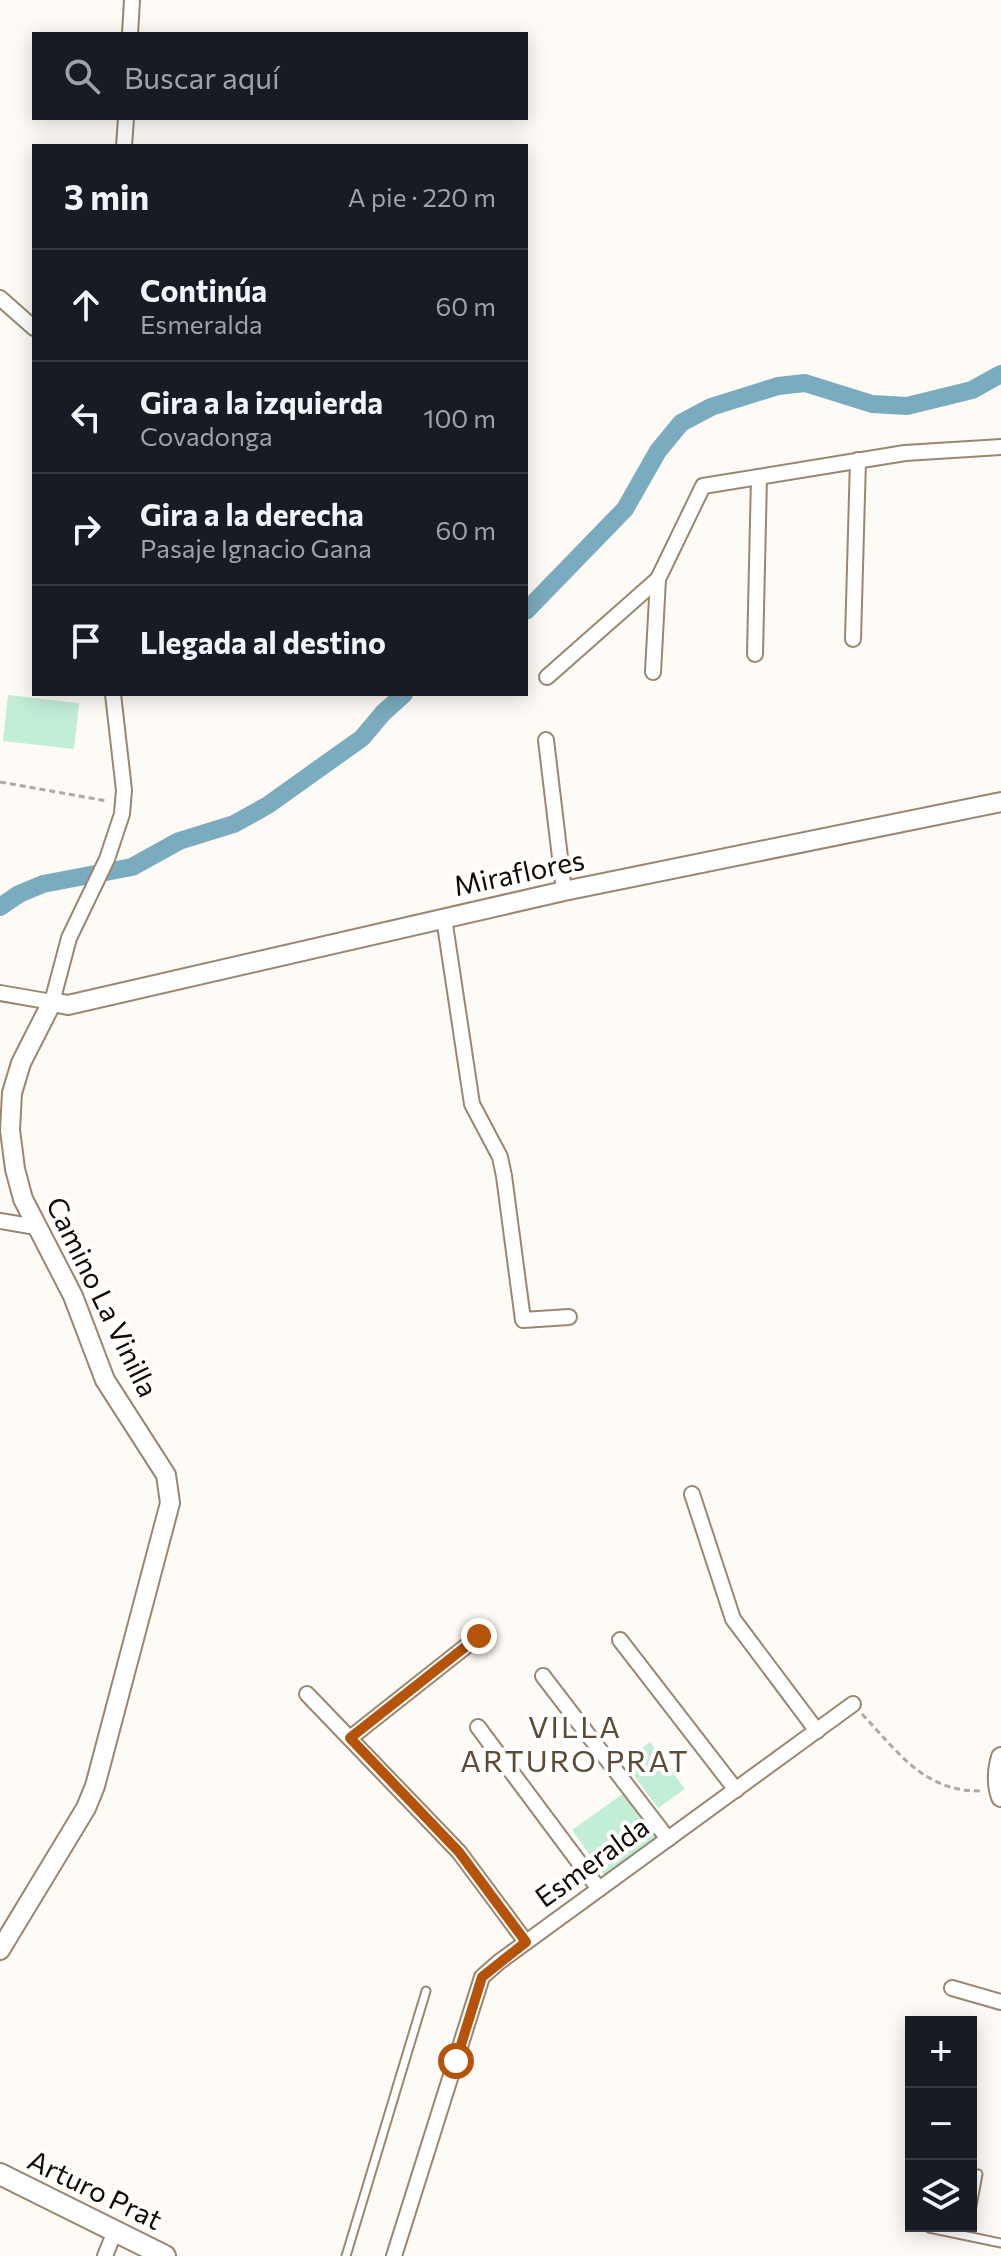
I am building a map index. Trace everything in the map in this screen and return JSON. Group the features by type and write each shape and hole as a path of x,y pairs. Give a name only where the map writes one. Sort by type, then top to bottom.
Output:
{"main road":[{"name":"Arturo Prat","path":"0,2174 165,2256"}],"street":[{"path":"130,32 132,0"},
{"path":"124,144 126,120"},
{"path":"0,298 32,326"},
{"path":"547,677 658,579 703,486 905,453 1001,447"},
{"path":"853,639 858,460"},
{"path":"755,654 759,477"},
{"path":"653,672 658,579"},
{"name":"Camino La Vinilla","path":"0,1950 86,1808 95,1786 171,1492 166,1475 105,1380 73,1296 23,1199 15,1169 10,1113 16,1078 52,1002 69,938 116,836 123,804 123,768 113,696"},
{"path":"546,740 564,891"},
{"name":"Miraflores","path":"52,1002 68,1005 564,891 1001,802"},
{"path":"444,918 472,1104 500,1157 504,1176 523,1320 569,1317"},
{"path":"0,993 52,1002"},
{"path":"0,1221 36,1227"},
{"path":"692,1494 733,1619 817,1731"},
{"path":"350,1738 479,1636"},
{"path":"620,1640 736,1790"},
{"path":"543,1676 668,1839"},
{"path":"307,1694 459,1852 526,1942"},
{"name":"Esmeralda","path":"394,2256 482,1977 853,1704"},
{"path":"478,1727 599,1889"},
{"path":"999,1793 997,1771 1001,1757"},
{"path":"952,1988 1001,2002"},
{"path":"105,2256 115,2231"}],"lane":[{"path":"346,2256 426,1991"},
{"path":"977,2179 978,2174"},
{"path":"948,2232 1001,2243"},
{"path":"966,2236 967,2232"}],"path":[{"path":"0,782 123,804"},
{"path":"853,1704 916,1771 937,1783 959,1790 999,1793"}],"green space":[{"path":"8,695 79,703 74,749 3,741"},
{"path":"650,1742 685,1789 658,1808 624,1762"},
{"path":"624,1793 658,1837 605,1876 572,1830"}],"waterway":[{"path":"528,609 625,509 658,451 681,423 711,407 778,386 805,383 872,404 907,406 972,390 1001,374"},
{"path":"0,907 19,894 43,884 132,867 179,841 234,824 268,805 362,738 402,696"}],"district":[{"name":"VILLA ARTURO PRAT","path":"575,1745"}],"route":[{"path":"456,2061 482,1977 526,1942 459,1852 350,1738 479,1636"}]}
